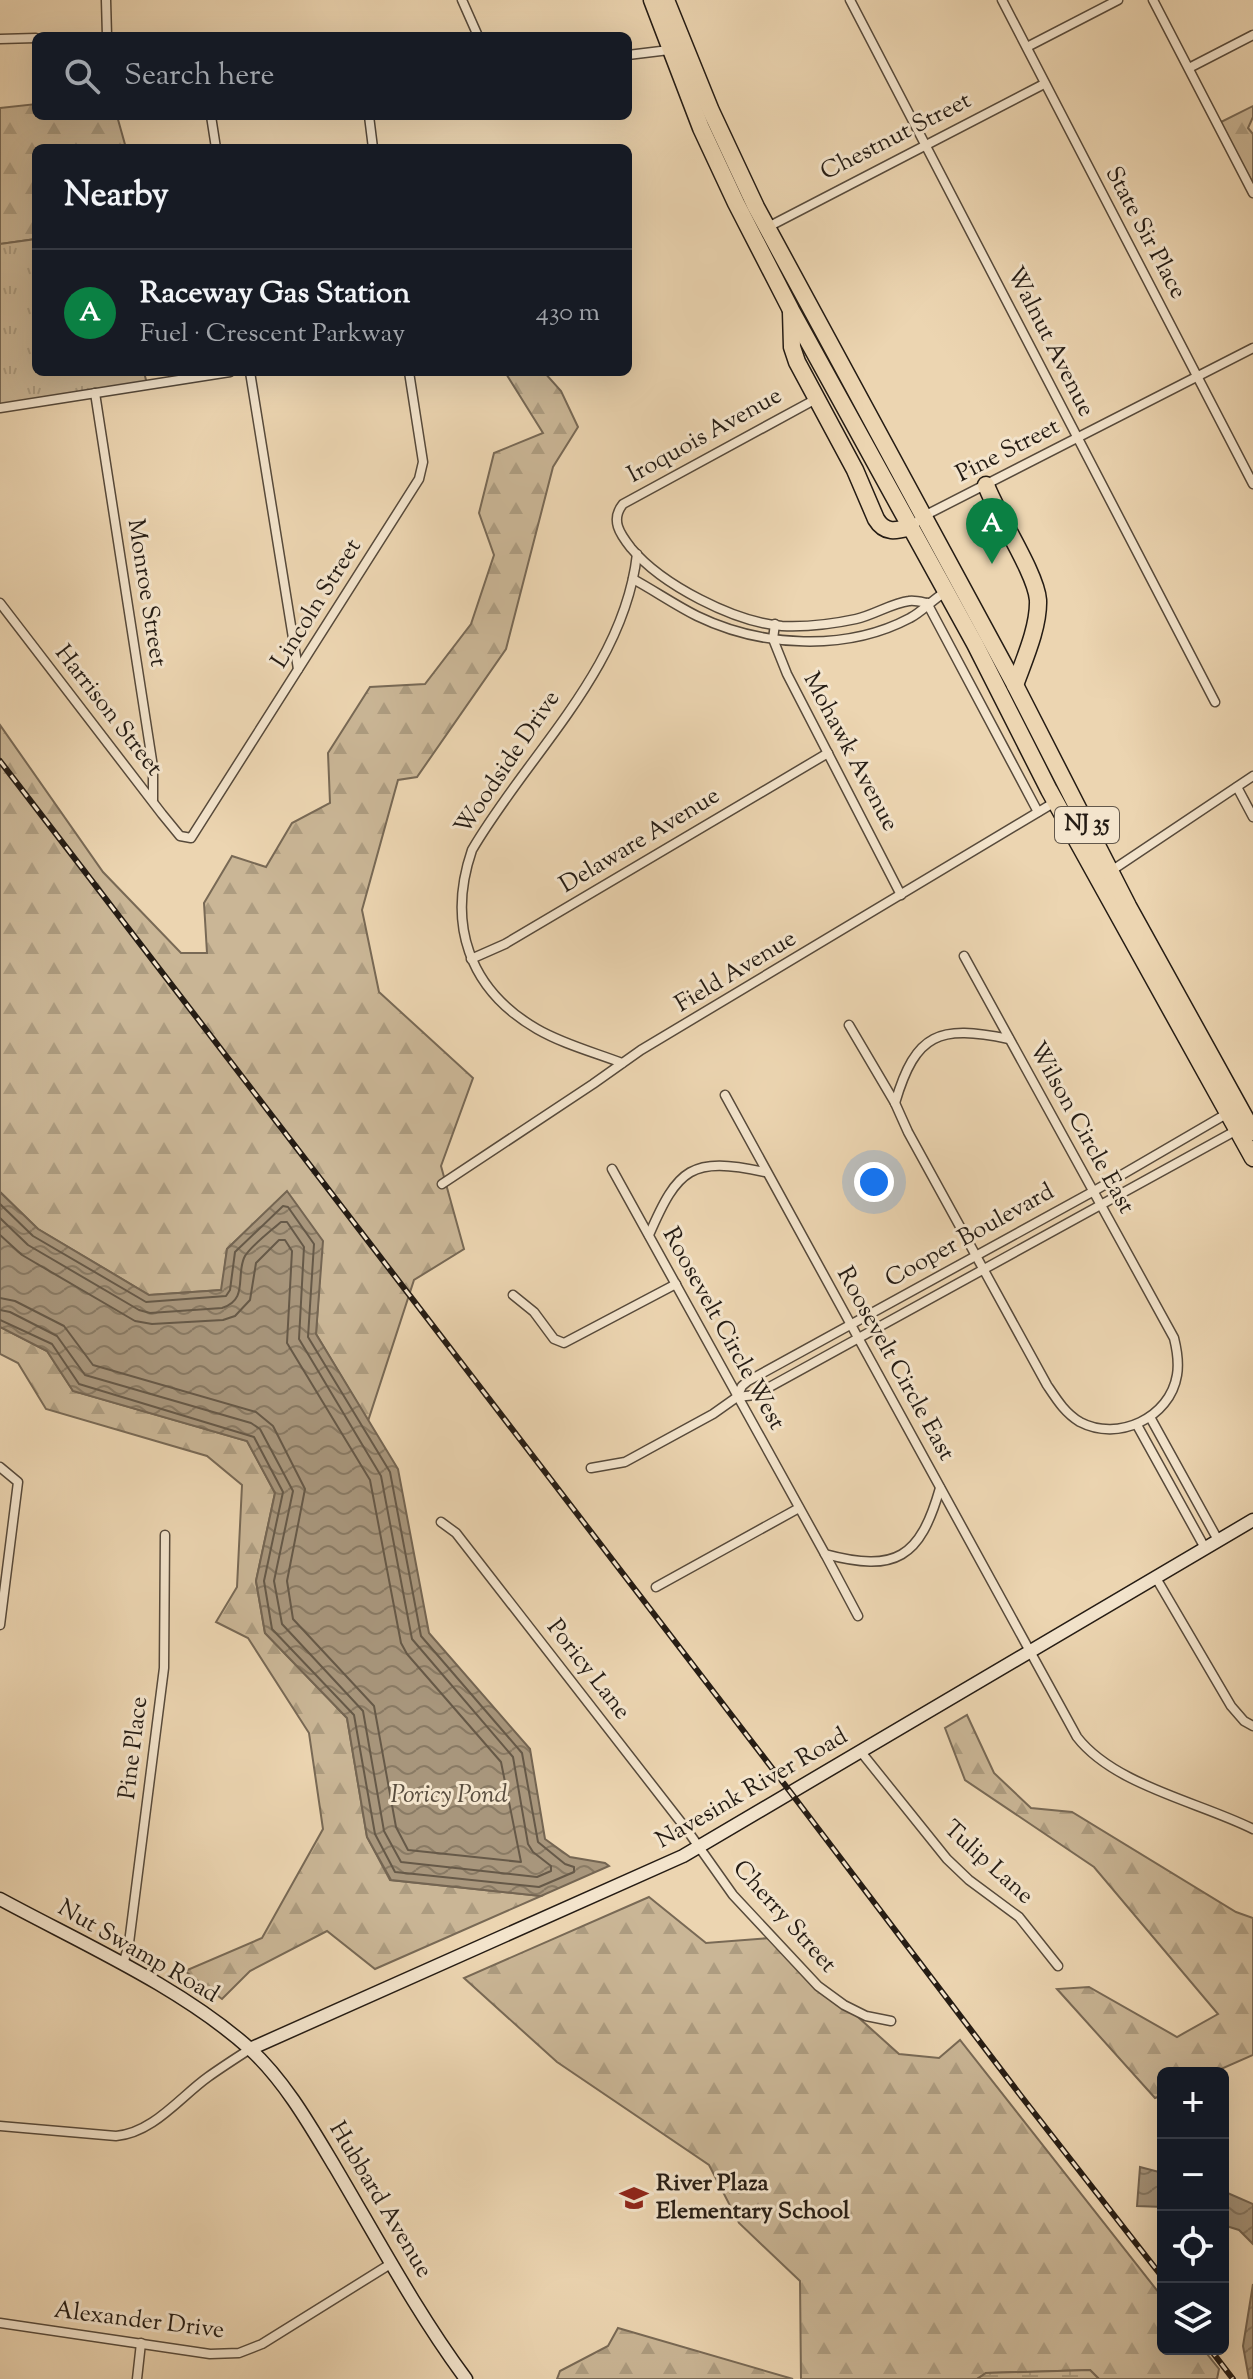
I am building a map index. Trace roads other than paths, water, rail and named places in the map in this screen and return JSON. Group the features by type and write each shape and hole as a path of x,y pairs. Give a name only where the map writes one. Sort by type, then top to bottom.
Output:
{"highway":[{"name":"NJ 35","path":"652,0 669,50 736,203 791,310 1015,685 1245,1131 1253,1158"},
{"name":"NJ 35","path":"666,0 711,111 767,228 918,521 944,593 975,644 1056,802 1228,1113 1245,1131"},
{"path":"791,310 792,347 881,527 898,531 918,521"},
{"path":"986,485 1031,579 1038,601 1036,619 1015,685"}],"main road":[{"name":"Navesink River Road","path":"250,2049 653,1871 699,1847 1253,1520"},
{"name":"Nut Swamp Road","path":"0,1899 181,1999 250,2049"},
{"name":"Hubbard Avenue","path":"250,2049 270,2070 303,2117 466,2379"}],"street":[{"path":"106,0 107,32"},
{"name":"Walnut Avenue","path":"850,0 1215,702"},
{"name":"State Sir Place","path":"1002,0 1253,484"},
{"path":"1027,47 1118,0"},
{"path":"1153,0 1253,193"},
{"path":"464,1 476,32"},
{"path":"1189,68 1253,35"},
{"path":"0,39 32,38"},
{"path":"632,55 669,50"},
{"name":"Chestnut Street","path":"767,228 1044,84"},
{"path":"212,120 215,144"},
{"path":"370,120 372,144"},
{"name":"Pine Street","path":"918,521 1253,348"},
{"path":"0,408 204,376"},
{"path":"251,376 298,669"},
{"name":"Lincoln Street","path":"188,839 197,832 422,471 410,376"},
{"name":"Monroe Street","path":"95,393 153,767 153,801"},
{"name":"Iroquois Avenue","path":"637,554 623,538 616,522 616,515 623,504 816,399"},
{"path":"637,554 690,595 720,609 775,624 829,624 856,619 908,601 927,603"},
{"name":"Woodside Drive","path":"622,1063 566,1043 518,1017 491,991 471,959 460,905 463,875 472,850 601,660 625,610 637,554"},
{"path":"633,579 699,617 725,628 773,639 817,641 864,634 914,616 927,603 944,593"},
{"name":"Harrison Street","path":"0,603 180,836 188,839"},
{"path":"927,603 1038,812"},
{"name":"Mohawk Avenue","path":"775,624 773,639 787,674 901,895"},
{"name":"Delaware Avenue","path":"471,959 505,944 828,753"},
{"path":"1111,871 1253,776"},
{"path":"1237,787 1253,817"},
{"name":"Field Avenue","path":"442,1184 622,1063 1056,802"},
{"name":"Wilson Circle East","path":"964,956 1174,1338 1178,1373 1162,1406 1150,1417"},
{"path":"849,1025 1062,1407 1084,1424 1106,1429 1137,1425 1150,1417 1218,1540"},
{"path":"895,1103 909,1063 933,1040 962,1031 1009,1039"},
{"name":"Roosevelt Circle East","path":"725,1095 1077,1737 1097,1759 1123,1774 1253,1829"},
{"name":"Cooper Boulevard","path":"591,1468 625,1462 713,1414 737,1397 744,1383 1094,1191 1228,1113"},
{"name":"Cooper Boulevard","path":"737,1397 755,1395 1101,1205 1245,1131"},
{"path":"649,1235 670,1191 692,1172 716,1165 765,1172"},
{"name":"Roosevelt Circle West","path":"612,1169 825,1554"},
{"path":"513,1295 534,1312 554,1339 564,1343 676,1284"},
{"path":"1137,1425 1205,1548"},
{"path":"0,1467 18,1482 0,1625"},
{"path":"825,1554 871,1563 903,1553 925,1531 940,1488"},
{"path":"656,1587 799,1508"},
{"name":"Poricy Lane","path":"441,1522 456,1533 699,1847"},
{"name":"Pine Place","path":"123,1965 129,1943 164,1668 165,1535"},
{"path":"825,1554 858,1616"},
{"path":"1156,1578 1231,1706 1253,1726"},
{"name":"Tulip Lane","path":"861,1752 947,1859 969,1880 1019,1917 1058,1966"},
{"name":"Cherry Street","path":"699,1847 733,1895 818,1986 866,2016 891,2021"},
{"path":"0,2126 116,2136 134,2132 250,2049"},
{"name":"Alexander Drive","path":"0,2323 210,2354 239,2353 287,2330 392,2263"},
{"path":"137,2379 141,2343"}],"water":[{"name":"Poricy Pond","path":"287,1191 323,1241 316,1334 398,1469 429,1633 530,1749 545,1839 570,1857 609,1866 541,1896 391,1880 367,1837 347,1718 265,1633 256,1581 275,1493 247,1441 73,1391 47,1351 0,1327 0,1192 38,1229 149,1295 221,1290 227,1249"},
{"path":"1140,2167 1157,2171 1157,2207 1137,2206"},
{"path":"1229,2194 1253,2204 1253,2244 1239,2230 1229,2227"},
{"path":"1253,2284 1253,2379 1249,2379 1243,2346"}],"railway":[{"path":"0,761 1157,2270"},
{"path":"1215,2355 1233,2379"}],"place":[{"name":"Raceway Gas Station","path":"992,564"},
{"name":"River Plaza Elementary School","path":"634,2198"}]}
